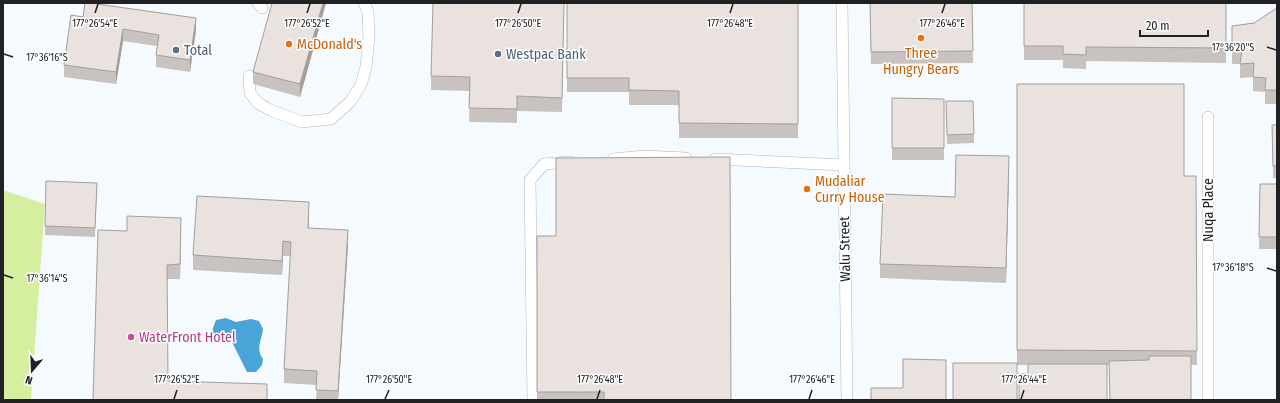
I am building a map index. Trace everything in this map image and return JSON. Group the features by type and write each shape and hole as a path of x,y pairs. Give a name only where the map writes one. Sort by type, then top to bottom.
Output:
{"lane":[{"path":"249,76 250,94 258,103 270,110 302,122 331,119 350,102 361,85 366,67 369,37 368,12 364,3"},
{"name":"Walu Street","path":"842,3 847,400"},
{"name":"Nuqa Place","path":"1208,117 1208,400"},
{"path":"605,159 644,156 844,165"},
{"path":"533,400 530,180 544,164 582,161"}],"green space":[{"path":"3,190 45,204 31,400 3,400"}],"water":[{"path":"226,318 236,322 251,319 259,321 263,329 259,352 263,359 262,365 256,372 247,372 232,342 218,339 212,335 216,320"}],"building":[{"path":"85,3 196,18 190,60 156,55 159,35 123,29 116,72 64,65 71,15 83,17"},
{"name":"McDonald's","path":"272,3 323,3 300,84 253,72"},
{"name":"Westpac Bank","path":"433,3 564,3 562,98 517,96 517,109 469,108 470,77 431,76"},
{"path":"567,3 798,3 798,124 679,123 679,91 629,90 629,78 567,78"},
{"name":"Three Hungry Bears","path":"870,3 972,3 973,51 871,52"},
{"path":"1024,3 1226,3 1226,48 1086,47 1086,55 1063,54 1063,46 1024,46"},
{"path":"1277,8 1277,90 1265,90 1266,78 1253,77 1254,63 1240,64 1242,50 1232,50 1232,26 1254,23"},
{"path":"1017,84 1184,84 1184,176 1196,176 1197,351 1017,350"},
{"path":"892,98 944,99 944,148 892,148"},
{"path":"946,101 973,101 974,134 947,135"},
{"path":"1272,125 1277,125 1277,166 1273,166"},
{"path":"956,155 1009,156 1006,268 880,264 883,194 955,197"},
{"path":"730,157 731,400 604,400 604,392 537,392 537,236 556,236 556,158"},
{"path":"46,181 97,183 95,228 45,226"},
{"path":"1260,184 1277,184 1277,237 1259,237"},
{"path":"197,196 309,202 308,228 348,230 338,391 316,390 317,371 284,369 291,242 283,241 282,261 193,255"},
{"name":"WaterFront Hotel","path":"127,216 181,218 180,264 167,265 168,381 267,384 267,400 93,400 98,230 127,231"},
{"path":"1149,356 1191,356 1191,400 1110,400 1109,361 1149,360"},
{"path":"903,359 946,360 946,400 871,400 871,388 903,388"},
{"path":"953,363 1017,363 1017,400 953,400"},
{"path":"1028,364 1107,364 1107,400 1019,400 1019,374 1028,374"}],"place":[{"name":"Three Hungry Bears","path":"921,38"},
{"name":"McDonald's","path":"289,44"},
{"name":"Total","path":"176,50"},
{"name":"Westpac Bank","path":"498,54"},
{"name":"Mudaliar Curry House","path":"807,189"},
{"name":"WaterFront Hotel","path":"131,337"}]}
